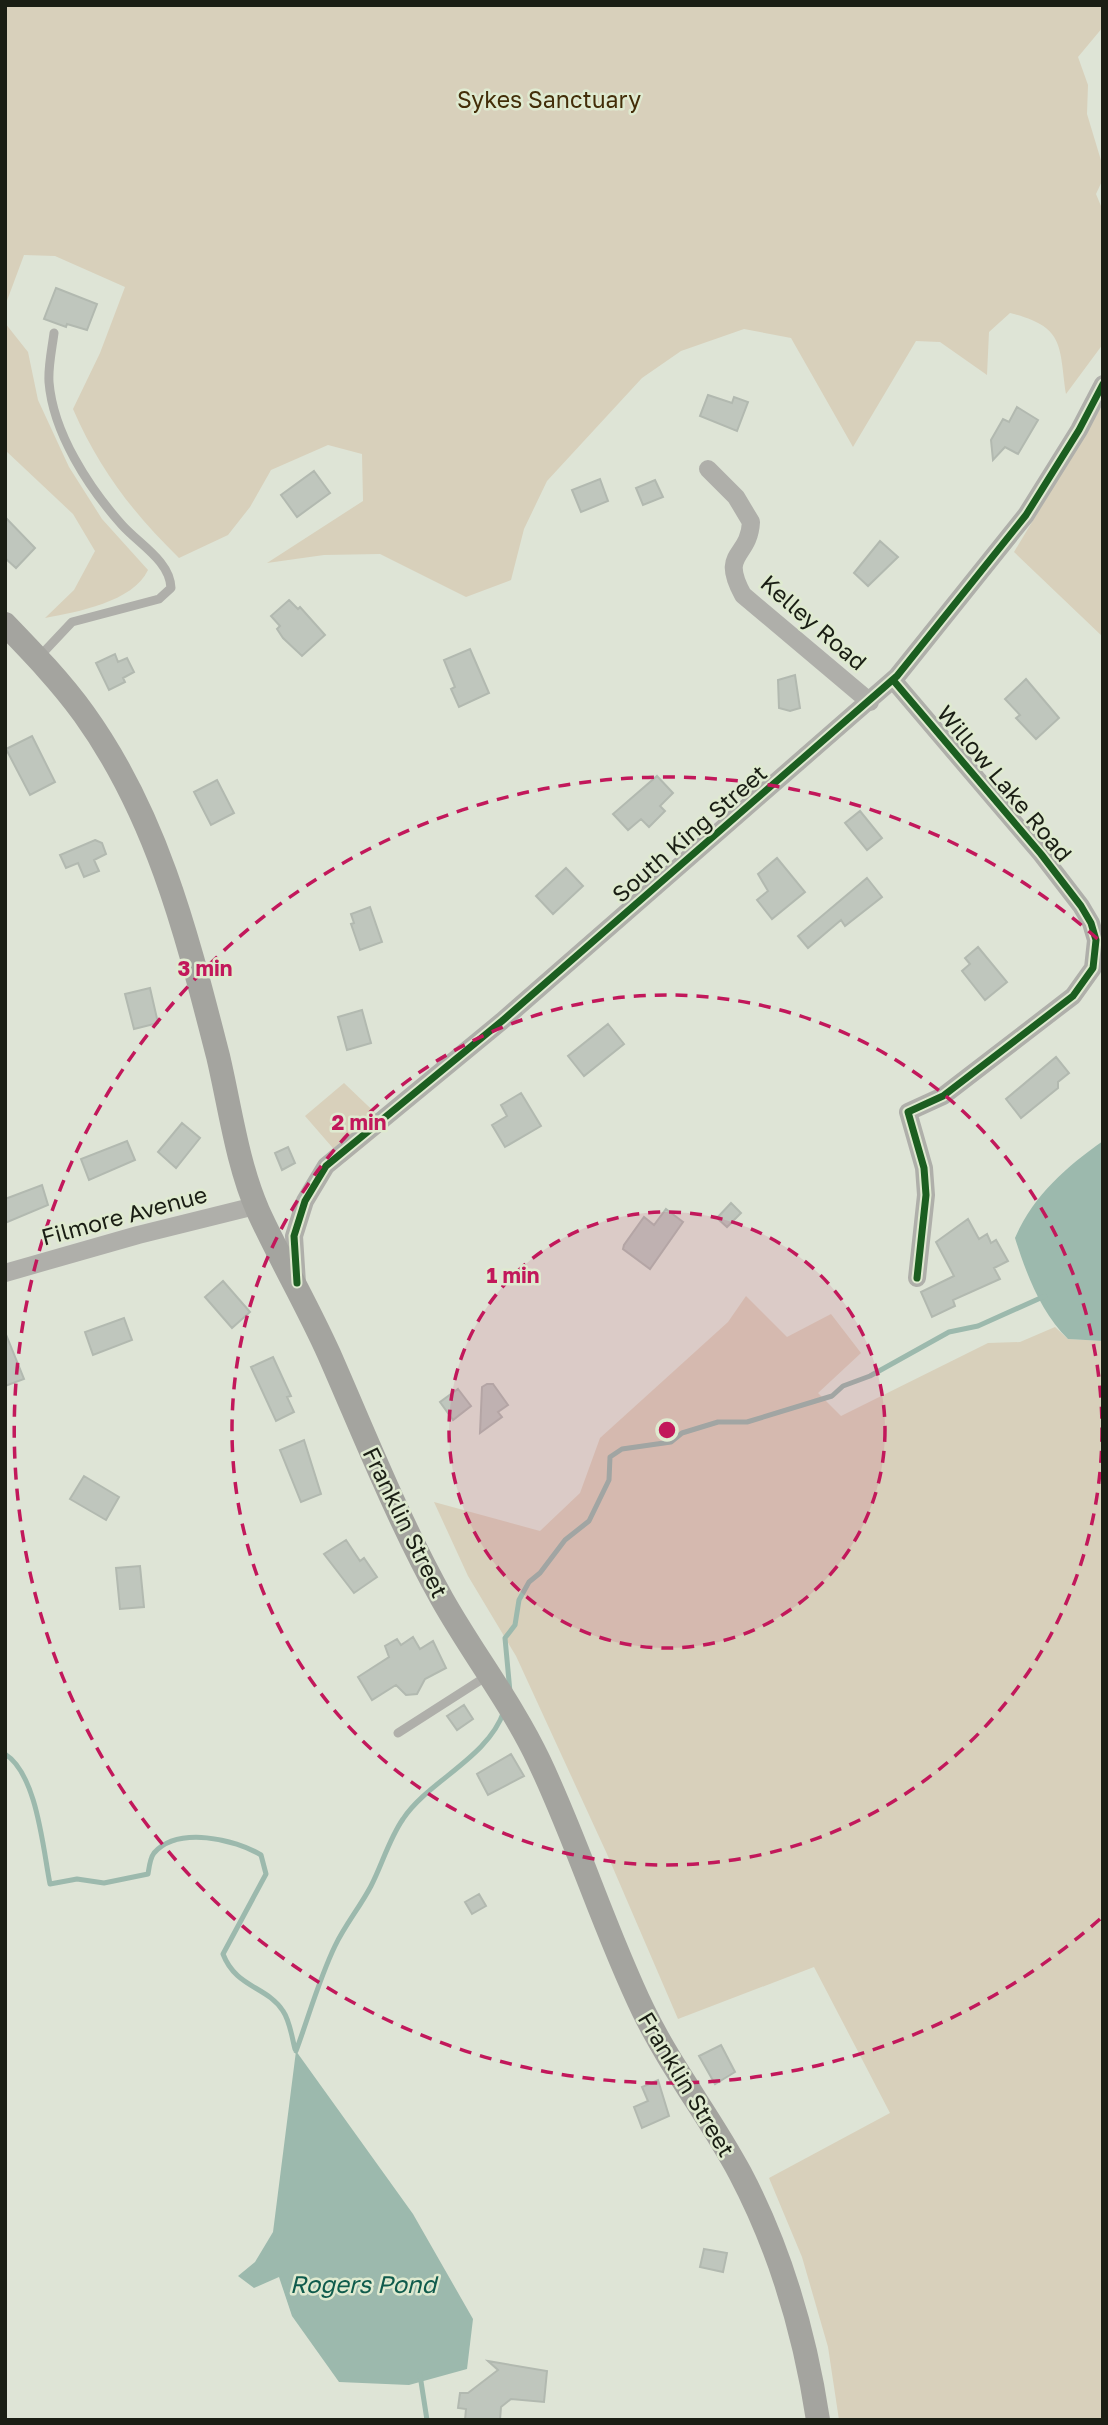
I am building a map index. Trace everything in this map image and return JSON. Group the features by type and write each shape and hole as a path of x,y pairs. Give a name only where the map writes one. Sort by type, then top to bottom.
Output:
{"main road":[{"name":"Franklin Street","path":"5,624 80,709 115,761 159,852 183,922 256,1206 297,1283 440,1596 541,1765 657,2039 737,2168 756,2204 782,2268 803,2335 818,2420"}],"street":[{"name":"South King Street","path":"297,1283 294,1236 304,1201 326,1166 502,1021 893,680 1026,515 1079,430 1103,384"},
{"name":"Kelley Road","path":"708,469 736,497 751,522 747,540 732,565 732,575 743,595 870,702"},
{"name":"Willow Lake Road","path":"893,680 1041,854 1081,906 1091,922 1096,940 1093,968 1073,996 943,1096 908,1112 924,1168 926,1195 917,1278"},
{"name":"Filmore Avenue","path":"5,1273 138,1235 256,1206"}],"lane":[{"path":"38,659 72,622 159,599 172,588 171,578 160,562 123,526 104,502 65,438 53,404 49,380 54,333"},
{"path":"398,1733 488,1675"}],"green space":[{"name":"Sykes Sanctuary","path":"5,5 1103,5 1103,27 1078,57 1088,85 1087,114 1103,167 1103,179 1096,194 1103,211 1103,344 1066,394 1056,340 1050,332 1028,318 1010,313 989,332 987,375 940,342 916,341 853,447 791,338 744,329 681,351 642,378 547,481 524,529 511,580 466,597 380,554 324,555 267,563 363,501 362,454 328,445 271,470 250,507 228,535 179,558 118,489 94,451 73,409 100,353 125,287 55,256 24,255 5,306"},
{"path":"5,323 28,352 38,400 69,467 102,519 148,570 141,581 130,590 88,609 45,618 74,590 95,551 73,514 5,450"},
{"path":"1103,404 1103,637 1014,552"},
{"path":"344,1083 389,1126 345,1162 305,1116"},
{"path":"746,1296 787,1337 831,1314 861,1353 818,1393 841,1416 988,1343 1020,1342 1055,1327 1068,1339 1103,1341 1103,2420 839,2420 828,2347 802,2257 769,2178 890,2113 814,1967 678,2019 607,1854 516,1656 468,1576 434,1502 540,1531 580,1493 600,1438 728,1322"}],"water":[{"path":"1103,1141 1103,1341 1068,1339 1042,1305 1015,1238 1041,1196 1076,1161"},
{"name":"Rogers Pond","path":"296,2051 413,2214 473,2319 467,2369 409,2385 339,2382 292,2316 279,2277 254,2288 238,2276 255,2262 273,2232"}],"building":[{"path":"56,288 97,304 87,330 67,324 66,327 44,319"},
{"path":"708,395 732,403 734,397 748,402 737,431 700,416"},
{"path":"1017,407 1038,420 1018,454 1005,447 993,460 991,440 1003,419 1009,422"},
{"path":"314,471 330,493 297,517 281,495"},
{"path":"600,479 608,501 581,512 572,490"},
{"path":"655,480 663,497 643,505 636,488"},
{"path":"5,517 35,548 16,568 5,558"},
{"path":"880,541 898,557 868,586 854,573"},
{"path":"289,600 298,609 300,607 325,635 302,656 283,638 277,629 280,626 271,616"},
{"path":"470,649 489,693 459,707 451,689 455,687 444,660"},
{"path":"115,654 118,662 127,658 134,672 123,678 125,682 109,690 96,663"},
{"path":"795,675 800,708 790,711 779,708 778,680"},
{"path":"1026,679 1059,718 1036,739 1016,718 1020,715 1005,699"},
{"path":"32,736 55,782 30,795 6,749"},
{"path":"657,776 673,793 660,806 665,811 649,827 641,819 628,830 613,814"},
{"path":"217,780 234,813 211,825 194,792"},
{"path":"860,811 882,838 867,850 845,823"},
{"path":"95,840 102,843 106,854 94,860 99,871 84,877 78,863 66,868 60,855"},
{"path":"777,858 805,892 772,919 757,900 768,891 758,874"},
{"path":"566,868 583,886 553,914 536,896"},
{"path":"867,878 882,897 845,926 841,920 808,948 798,936"},
{"path":"370,907 382,942 360,950 351,924 354,923 351,914"},
{"path":"978,947 1007,982 985,1000 962,971 970,964 965,958"},
{"path":"150,988 158,1023 134,1029 125,994"},
{"path":"362,1010 371,1043 347,1050 338,1017"},
{"path":"608,1024 624,1044 584,1076 568,1056"},
{"path":"1056,1057 1069,1073 1058,1082 1058,1088 1021,1118 1006,1099"},
{"path":"521,1093 541,1126 505,1147 492,1125 507,1116 501,1105"},
{"path":"182,1123 200,1138 176,1168 158,1152"},
{"path":"127,1141 135,1160 89,1180 81,1159"},
{"path":"288,1147 295,1163 282,1170 275,1153"},
{"path":"42,1185 48,1205 5,1223 5,1199"},
{"path":"731,1203 741,1213 727,1227 717,1218"},
{"path":"666,1209 683,1222 650,1269 623,1249 624,1245 644,1217 654,1225"},
{"path":"968,1219 979,1239 987,1234 991,1243 996,1240 1008,1261 994,1268 1000,1279 953,1300 955,1306 932,1317 921,1292 954,1276 936,1242"},
{"path":"223,1281 250,1312 232,1328 205,1297"},
{"path":"124,1318 132,1340 93,1355 85,1332"},
{"path":"5,1332 24,1379 5,1386"},
{"path":"273,1357 291,1396 287,1397 294,1412 276,1421 251,1367"},
{"path":"493,1384 508,1405 498,1412 502,1417 480,1433 482,1387"},
{"path":"458,1389 471,1406 453,1420 440,1402"},
{"path":"304,1440 321,1494 301,1502 280,1450"},
{"path":"84,1476 119,1497 106,1520 70,1499"},
{"path":"346,1540 360,1561 364,1558 377,1577 354,1593 324,1554"},
{"path":"140,1566 144,1607 120,1609 116,1568"},
{"path":"413,1637 420,1649 433,1641 446,1668 425,1679 417,1694 406,1695 396,1685 372,1700 358,1677 389,1657 385,1646 397,1639 401,1645"},
{"path":"464,1705 473,1719 457,1730 447,1716"},
{"path":"511,1754 524,1776 488,1795 477,1774"},
{"path":"479,1894 486,1906 472,1914 465,1902"},
{"path":"721,2045 735,2072 715,2084 699,2056"},
{"path":"658,2080 669,2116 642,2128 634,2107 648,2101 642,2087"},
{"path":"704,2249 727,2253 723,2272 700,2267"},
{"path":"488,2361 547,2371 544,2402 511,2399 501,2407 500,2420 465,2420 466,2409 458,2408 460,2393 468,2393 498,2370"}],"waterway":[{"path":"510,1692 505,1638 515,1625 519,1600 529,1582 540,1573 565,1540 589,1521 609,1480 610,1457 622,1449 671,1442 682,1433 718,1422 747,1422 832,1396 843,1386 870,1376 949,1332 978,1326 1045,1296"},
{"path":"296,2051 329,1959 371,1886 398,1827 414,1805 485,1742 504,1711"},
{"path":"5,1754 25,1778 31,1795 37,1813 50,1884 77,1879 104,1883 148,1874 154,1853 177,1840 222,1840 261,1855 266,1874 223,1954 236,1974 269,1996 283,2011 295,2049"},
{"path":"420,2375 427,2420"}],"cycle path":[{"path":"297,1283 294,1236 305,1201 326,1166 502,1021 897,676 1026,515 1079,430 1103,384"},
{"path":"893,680 1041,854 1081,906 1091,923 1096,940 1093,968 1073,996 943,1096 908,1112 924,1168 926,1195 917,1278"}]}
